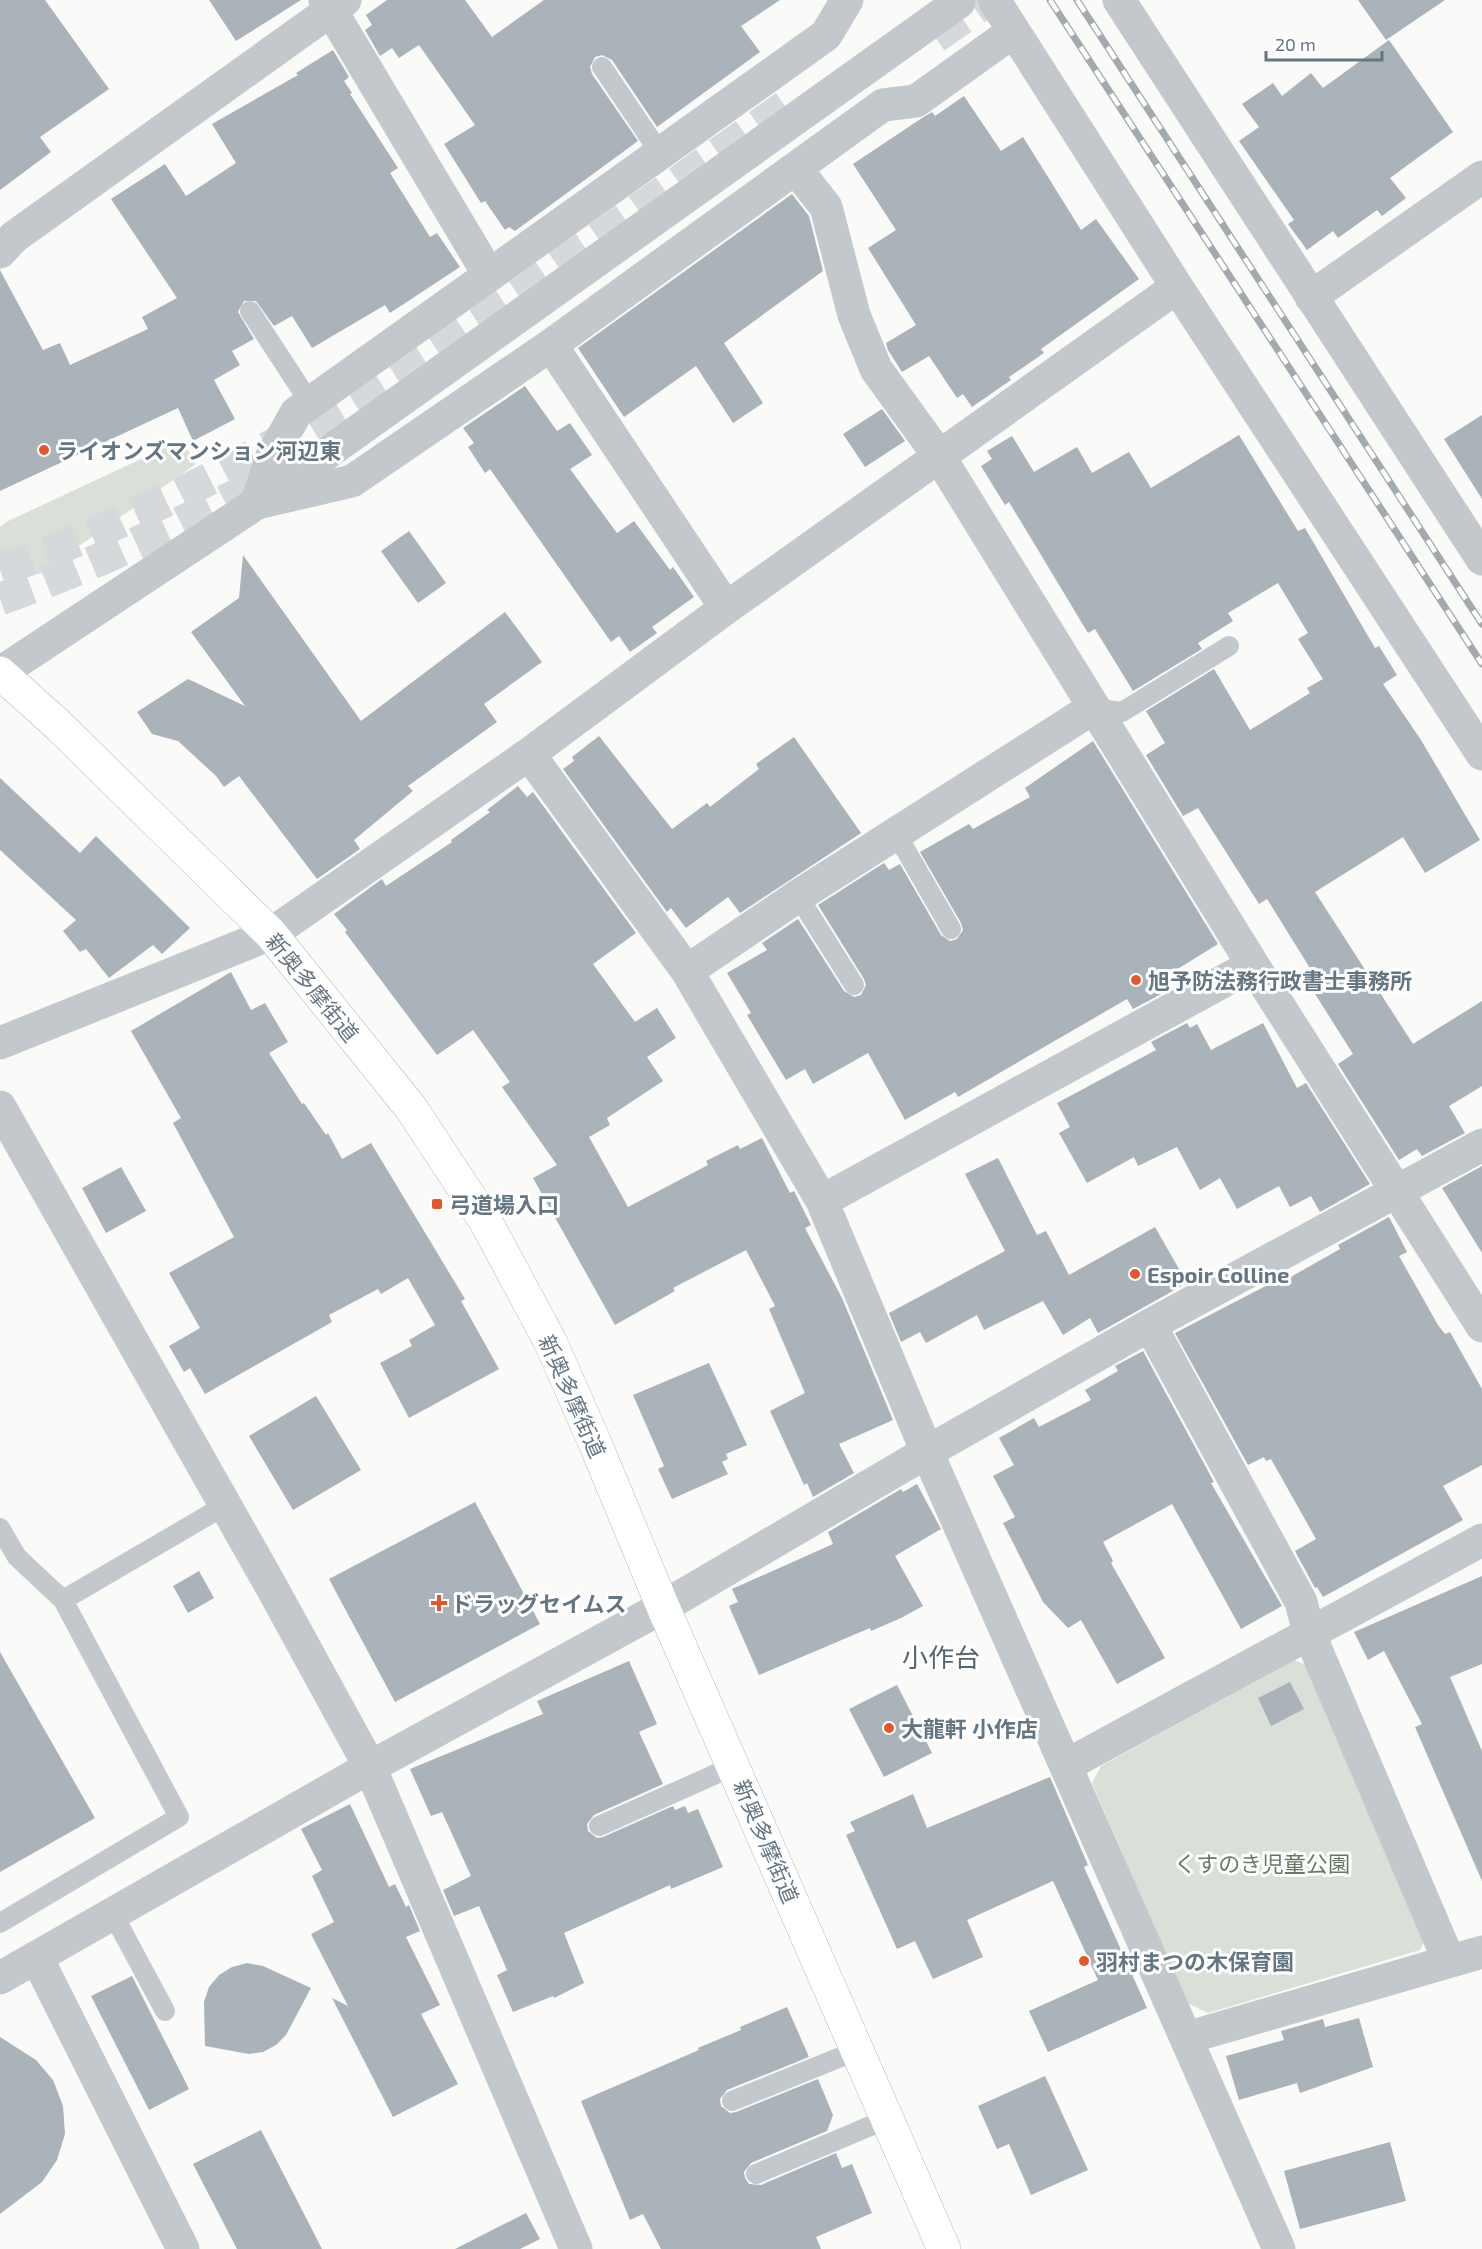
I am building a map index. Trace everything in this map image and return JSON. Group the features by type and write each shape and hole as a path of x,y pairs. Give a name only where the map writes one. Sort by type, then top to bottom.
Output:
{"main road":[{"name":"新奥多摩街道","path":"0,673 55,722 271,934 411,1108 486,1222 550,1341 663,1607 944,2249"}],"street":[{"path":"257,503 272,456 296,413 826,35 847,0"},
{"path":"994,0 1177,287 1482,754"},
{"path":"1119,0 1482,559"},
{"path":"0,673 257,503 960,2"},
{"path":"5,238 334,3 489,275"},
{"path":"257,503 352,481 551,345 883,105 916,101 1014,32"},
{"path":"796,169 826,207 854,315 876,369 939,456 1253,965 1482,1326"},
{"path":"1311,297 1482,177"},
{"path":"0,1043 271,934 529,754 726,608 1177,287"},
{"path":"551,345 726,608"},
{"path":"687,971 798,896 1093,708"},
{"path":"529,754 687,971 822,1201 927,1452 1279,2249"},
{"path":"822,1201 1253,965"},
{"path":"0,1107 271,1586 370,1767 576,2249"},
{"path":"0,1978 370,1767 663,1607 927,1452 1150,1325 1482,1145"},
{"path":"1150,1325 1301,1602 1309,1633 1449,1961"},
{"path":"1067,1765 1482,1540"},
{"path":"1186,2038 1482,1952"},
{"path":"36,1958 183,2249"}],"lane":[{"path":"602,67 660,153"},
{"path":"250,311 310,403"},
{"path":"1093,708 1122,712 1229,646"},
{"path":"897,835 951,929"},
{"path":"798,896 854,985"},
{"path":"63,1600 224,1506"},
{"path":"0,1528 17,1557 63,1600 179,1817 0,1923"},
{"path":"599,1826 734,1766"},
{"path":"113,1914 165,2011"},
{"path":"732,2101 858,2050"},
{"path":"756,2174 887,2119"}],"green space":[{"path":"182,440 196,464 39,574 0,570 0,527 6,522"},
{"name":"くすのき児童公園","path":"1295,1660 1311,1667 1429,1932 1420,1950 1208,2013 1187,2003 1092,1783 1101,1766"}],"building":[{"path":"0,0 45,0 109,89 40,137 51,152 0,190"},
{"path":"209,0 301,0 236,41"},
{"path":"387,0 465,0 492,37 544,0 780,0 741,26 760,52 657,127 612,60 602,55 595,57 590,67 592,74 638,141 515,231 509,227 505,230 485,201 481,203 444,144 475,125 419,45 399,58 392,48 380,56 365,30 372,25 366,15"},
{"path":"1358,0 1445,0 1386,40"},
{"path":"1389,40 1453,132 1390,178 1406,198 1382,216 1377,210 1338,238 1333,231 1307,250 1288,224 1294,220 1239,141 1259,127 1242,104 1273,83 1282,96 1311,73 1323,88"},
{"path":"333,50 349,77 344,81 352,93 350,94 398,168 390,173 430,237 437,233 460,267 390,313 385,305 312,348 292,316 274,326 256,301 244,301 238,312 254,339 232,351 240,365 214,380 235,419 193,441 178,408 0,491 0,270 43,350 60,343 70,365 148,329 142,317 177,298 111,199 165,164 186,196 236,163 212,124 298,75 296,73"},
{"path":"964,96 1001,151 1023,137 1081,230 1096,219 1139,279 1041,349 1044,353 1009,377 1011,380 972,407 963,394 957,398 929,356 902,372 888,350 886,343 916,325 868,248 896,230 853,164 922,118 932,112 935,116"},
{"path":"792,194 809,216 823,271 724,343 763,403 733,423 696,366 624,417 578,348"},
{"path":"525,386 557,431 570,423 592,455 570,469 617,533 634,521 670,570 673,567 694,597 652,627 657,633 630,652 619,636 611,642 490,469 485,473 468,447 474,443 463,428"},
{"path":"882,409 905,441 865,467 843,434"},
{"path":"1482,415 1482,499 1444,439"},
{"path":"1239,435 1298,531 1305,528 1375,648 1379,646 1397,675 1383,684 1421,740 1480,840 1425,873 1403,837 1315,892 1413,1044 1482,1001 1482,1086 1449,1106 1465,1133 1422,1156 1417,1149 1399,1160 1338,1064 1353,1054 1310,986 1318,981 1267,899 1259,904 1198,808 1183,816 1146,755 1165,743 1146,711 1214,669 1250,730 1310,693 1307,688 1323,679 1298,639 1308,633 1278,583 1228,613 1233,621 1198,643 1202,649 1133,691 1095,629 1088,633 1009,502 1005,505 981,466 992,459 987,451 1012,436 1034,472 1077,447 1092,473 1129,452 1151,488"},
{"path":"409,531 446,583 418,603 381,551"},
{"path":"243,555 361,721 505,612 542,662 484,704 497,722 408,786 413,791 354,840 360,849 317,879 239,776 224,787 216,776 178,741 152,734 137,712 188,679 245,706 191,632 239,598"},
{"path":"599,736 672,829 707,803 710,807 759,769 756,764 794,737 861,833 740,913 728,897 686,928 671,908 667,912 563,769 574,761 572,757"},
{"path":"1093,741 1218,944 1163,978 1169,990 1133,1009 1127,999 958,1097 955,1092 905,1120 868,1053 813,1084 805,1069 786,1080 747,1015 751,1013 727,973 767,950 762,943 798,919 844,991 854,997 861,995 866,985 864,979 818,905 884,863 889,870 900,864 941,935 950,941 957,939 963,930 961,923 920,852 969,824 973,829 1030,797 1025,788"},
{"path":"0,778 80,853 96,836 190,928 162,954 153,945 109,978 86,949 80,952 63,931 76,920 0,850"},
{"path":"518,786 527,797 533,792 636,933 593,964 635,1022 657,1008 676,1038 647,1057 663,1081 607,1118 610,1125 589,1137 628,1207 708,1165 706,1161 738,1145 740,1149 762,1138 790,1193 794,1191 811,1225 805,1228 842,1298 893,1420 839,1444 854,1473 813,1497 807,1483 804,1485 770,1411 805,1393 769,1309 775,1306 746,1250 673,1288 675,1291 615,1325 533,1178 557,1165 502,1087 510,1082 473,1030 437,1055 334,914 382,879 386,886 452,842 451,840 490,812 487,810"},
{"path":"231,972 251,1010 265,1003 288,1042 269,1053 302,1104 304,1103 326,1135 328,1133 342,1159 371,1143 465,1299 461,1301 499,1369 409,1418 380,1363 412,1346 409,1340 435,1325 408,1278 381,1294 378,1289 329,1315 332,1322 205,1394 190,1368 184,1372 169,1346 200,1328 169,1273 234,1237 173,1123 181,1118 131,1031"},
{"path":"1187,1023 1190,1028 1197,1024 1211,1050 1263,1023 1297,1088 1306,1083 1370,1184 1320,1212 1311,1196 1290,1207 1279,1186 1237,1209 1220,1178 1200,1190 1177,1147 1138,1166 1134,1157 1087,1183 1059,1133 1070,1127 1057,1103 1156,1050 1151,1042"},
{"path":"998,1158 1037,1235 1046,1231 1069,1275 1155,1227 1187,1283 1098,1333 1090,1318 1063,1335 1043,1301 984,1330 977,1315 926,1343 920,1332 901,1342 889,1313 1005,1251 965,1174"},
{"path":"1482,1166 1482,1253 1442,1188"},
{"path":"121,1167 146,1211 106,1233 82,1188"},
{"path":"1389,1217 1407,1252 1399,1256 1438,1325 1445,1334 1450,1332 1482,1389 1482,1465 1443,1486 1463,1520 1323,1597 1317,1587 1315,1588 1295,1551 1316,1539 1271,1459 1266,1461 1264,1457 1248,1465 1175,1333 1287,1275 1289,1278 1340,1249 1338,1245"},
{"path":"1143,1351 1214,1482 1211,1483 1282,1606 1241,1629 1172,1504 1103,1542 1113,1561 1111,1563 1165,1658 1117,1684 1081,1620 1068,1628 1043,1602 1003,1523 1015,1517 993,1476 1014,1465 999,1438 1034,1418 1039,1427 1091,1400 1085,1390 1118,1371 1115,1366"},
{"path":"709,1363 747,1445 726,1454 728,1459 722,1462 728,1474 672,1499 658,1469 664,1466 633,1395"},
{"path":"316,1396 361,1470 293,1510 249,1436"},
{"path":"917,1484 941,1529 895,1556 923,1606 871,1631 870,1628 759,1675 729,1606 738,1602 732,1589 833,1544 828,1532 901,1489 903,1492"},
{"path":"475,1502 540,1624 395,1702 329,1579"},
{"path":"199,1571 214,1598 188,1613 173,1586"},
{"path":"1482,1576 1482,1664 1450,1677 1482,1751 1482,1881 1415,1727 1422,1724 1384,1651 1368,1660 1354,1632"},
{"path":"0,1652 95,1818 0,1872"},
{"path":"629,1661 657,1724 639,1732 663,1784 594,1815 587,1824 588,1831 597,1838 603,1837 673,1806 675,1810 685,1806 688,1813 698,1809 723,1867 671,1889 670,1885 564,1933 584,1983 554,1998 553,1996 513,2012 497,1975 507,1970 479,1906 454,1916 443,1890 471,1876 442,1812 431,1816 410,1769 543,1714 537,1701"},
{"path":"1290,1682 1304,1709 1271,1726 1258,1698"},
{"path":"897,1685 932,1753 884,1777 849,1709"},
{"path":"1050,1777 1088,1865 1084,1867 1147,2008 1048,2052 1029,2011 1098,1980 1053,1881 967,1920 983,1957 933,1979 915,1941 897,1949 846,1835 855,1831 850,1822 913,1794 927,1828"},
{"path":"350,1804 389,1887 395,1884 406,1907 409,1905 420,1931 406,1937 440,2005 421,2014 458,2084 393,2117 332,1998 348,2006 311,1934 334,1922 312,1876 322,1870 301,1829"},
{"path":"247,1963 263,1966 311,1988 286,2035 276,2045 263,2052 249,2054 205,2046 204,2002 209,1987 219,1975 232,1967"},
{"path":"132,1976 189,2089 149,2110 91,1996"},
{"path":"787,2007 809,2057 727,2090 720,2099 721,2106 730,2113 736,2112 818,2079 833,2115 827,2131 751,2163 744,2172 745,2178 749,2184 761,2185 836,2153 842,2168 852,2164 872,2213 816,2237 821,2249 661,2249 643,2214 630,2220 581,2101 699,2050 698,2048 741,2030 740,2027"},
{"path":"1359,2018 1373,2067 1300,2093 1297,2083 1239,2100 1226,2056 1284,2040 1281,2031 1323,2019 1325,2027"},
{"path":"0,2037 36,2060 53,2080 63,2106 65,2134 57,2160 42,2182 0,2214"},
{"path":"1045,2076 1088,2170 1031,2195 1009,2144 997,2149 978,2106"},
{"path":"261,2130 322,2249 237,2249 193,2164"},
{"path":"1390,2142 1406,2201 1300,2229 1284,2171"},
{"path":"526,2213 540,2239 520,2249 455,2249"}],"tunnel":[{"path":"935,37 988,0"},
{"path":"0,570 107,528 210,478 311,423 410,364 506,301 789,104"},
{"path":"0,599 144,540 284,471"}],"railway":[{"path":"1050,0 1482,664"},
{"path":"1077,0 1482,624"}],"place":[{"name":"ライオンズマンション河辺東","path":"44,450"},
{"name":"旭予防法務行政書士事務所","path":"1136,980"},
{"name":"弓道場入口","path":"437,1204"},
{"name":"Espoir Colline","path":"1135,1274"},
{"name":"ドラッグセイムス","path":"439,1603"},
{"name":"大龍軒 小作店","path":"889,1728"},
{"name":"羽村まつの木保育園","path":"1084,1961"}],"district":[{"name":"小作台","path":"941,1656"}]}
